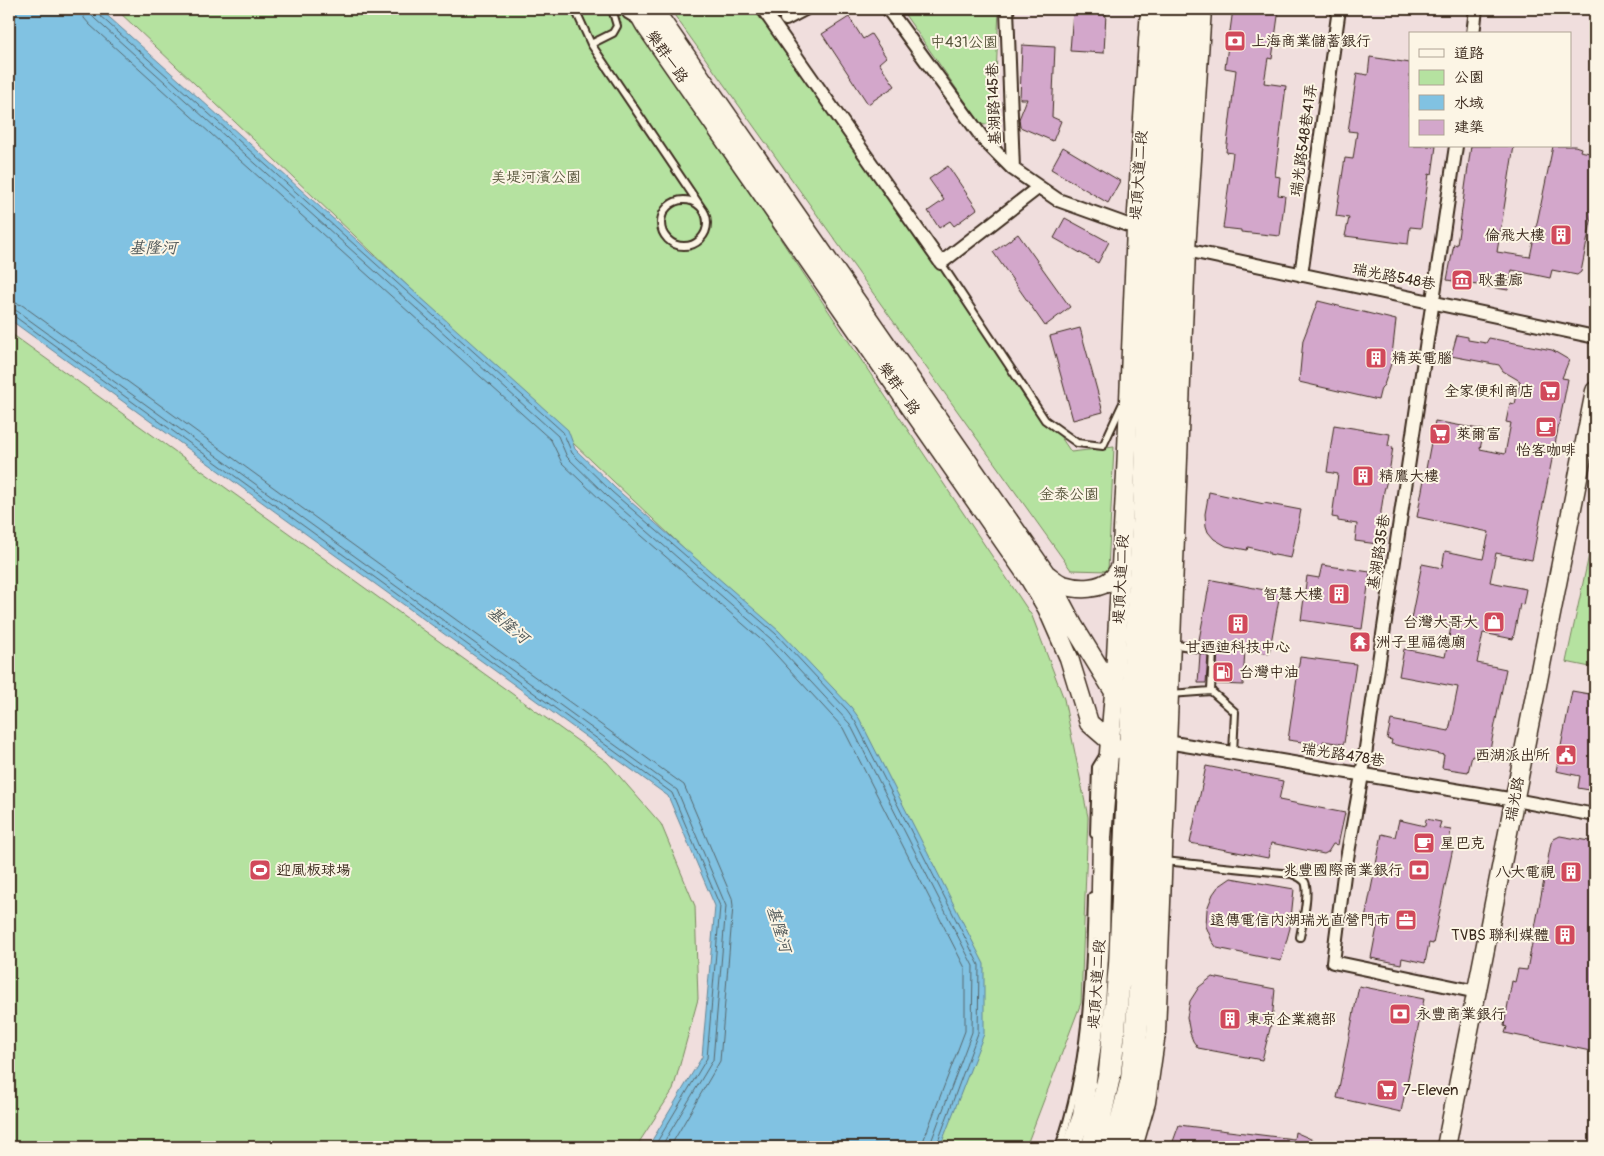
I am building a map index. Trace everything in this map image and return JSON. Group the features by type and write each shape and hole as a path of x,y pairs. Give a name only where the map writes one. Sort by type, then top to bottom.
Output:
{"highway":[{"name":"堤頂大道二段","path":"1093,1147 1110,1072 1120,965 1146,472 1152,236 1165,9"},
{"path":"1115,1147 1132,1079 1140,989 1144,850 1159,738 1173,157 1183,9"}],"street":[{"name":"樂群一路","path":"636,9 645,25 1029,578 1047,608 1068,658 1089,723 1111,742 1128,785"},
{"name":"樂群一路","path":"655,9 666,28 1046,574 1073,625 1114,693 1132,716 1159,738"},
{"path":"763,9 941,263 1039,187"},
{"path":"786,19 805,9"},
{"path":"888,9 984,140 1013,169 1058,200 1136,228"},
{"name":"基湖路145巷","path":"1007,9 1013,169"},
{"name":"堤頂大道二段","path":"1070,1147 1082,1116 1096,1020 1102,837 1111,742 1122,565 1136,228 1150,9"},
{"path":"1133,1147 1146,1102 1156,1033 1163,860 1159,738 1169,694 1186,250 1202,9"},
{"name":"瑞光路548巷41弄","path":"1301,275 1339,9"},
{"path":"1472,32 1476,9"},
{"name":"基湖路35巷","path":"1456,148 1362,775 1344,875 1333,962 1477,992"},
{"name":"瑞光路548巷","path":"1186,250 1595,337"},
{"name":"瑞光路","path":"1446,1147 1595,391"},
{"path":"1046,574 1062,584 1080,588 1093,588 1114,578 1122,565"},
{"name":"瑞光路478巷","path":"1159,738 1233,753 1595,815"}],"lane":[{"path":"575,9 591,44 703,210 707,223 706,230 698,242 684,246 677,245 666,236 663,230 663,216 671,204 684,200 698,204 703,210"},
{"path":"591,44 613,33 617,26 612,9"},
{"path":"623,9 627,15 645,25"},
{"path":"941,263 1045,420 1077,443 1103,446 1116,421 1130,386"},
{"path":"1171,644 1213,651 1211,691"},
{"path":"1169,694 1211,691 1235,712 1233,753"},
{"path":"1094,843 1096,767 1111,742"},
{"path":"1163,860 1298,876 1304,881 1307,889 1300,937"},
{"path":"1059,1147 1068,1122 1084,1032 1092,891"}],"green space":[{"name":"美堤河濱公園","path":"116,9 627,9 1032,616 1064,699 1088,817 1081,1003 1026,1147 940,1147 943,1142 851,707"},
{"name":"金泰公園","path":"670,9 768,9 1071,452 1114,447 1108,571 1071,570"},
{"name":"中431公園","path":"901,9 999,9 994,121 985,125 981,124"},
{"path":"9,332 607,762 661,824 695,906 698,999 673,1090 636,1147 9,1147"},
{"path":"1595,527 1595,668 1566,662"}],"water":[{"name":"基隆河","path":"9,9 100,9 568,430 575,449 615,488 779,631 851,707 859,718 984,964 984,1034 940,1147 648,1147 702,1057 715,906 668,796 9,319"}],"building":[{"path":"1233,9 1279,9 1272,59 1268,58 1264,83 1286,86 1275,176 1280,177 1278,195 1285,196 1280,236 1223,228 1233,153 1226,152 1236,70 1225,68"},
{"path":"1073,11 1106,13 1104,53 1070,51"},
{"path":"849,17 863,39 871,34 886,57 879,63 895,86 868,104 822,34"},
{"path":"1022,45 1055,47 1052,117 1061,121 1053,141 1020,127 1019,119 1027,99 1020,99"},
{"path":"1370,57 1409,63 1409,148 1436,148 1432,175 1429,174 1421,228 1410,227 1408,244 1345,236 1349,218 1336,216 1345,158 1353,159 1357,132 1348,131 1357,73 1368,75"},
{"path":"1572,146 1575,146 1581,148 1580,151 1595,154 1595,201 1581,272 1577,275 1552,270 1550,278 1512,270 1508,290 1447,280 1454,244 1457,245 1471,148 1514,148 1497,252 1530,257 1553,148 1572,148"},
{"path":"1063,147 1120,181 1108,203 1051,169"},
{"path":"948,166 977,209 954,226 950,221 939,228 928,211 944,200 929,179"},
{"path":"1065,218 1109,242 1098,263 1054,238"},
{"path":"1018,234 1070,307 1045,326 993,252"},
{"path":"1318,301 1396,320 1391,364 1378,400 1299,382 1303,340"},
{"path":"1080,328 1103,412 1073,420 1050,336"},
{"path":"1457,335 1468,337 1468,340 1486,343 1489,338 1552,350 1569,360 1562,378 1568,379 1532,560 1496,553 1490,582 1526,589 1523,605 1520,604 1513,639 1483,633 1477,663 1506,669 1488,760 1472,756 1468,772 1442,768 1444,755 1391,744 1392,740 1387,739 1391,720 1449,731 1458,687 1399,676 1404,649 1445,657 1451,627 1411,619 1422,564 1442,568 1445,551 1483,559 1489,532 1417,517 1435,421 1484,430 1480,449 1505,454 1511,423 1506,422 1510,403 1515,404 1520,381 1503,371 1499,365 1451,356"},
{"name":"精鷹大樓","path":"1334,425 1390,434 1388,446 1393,447 1378,532 1387,534 1385,545 1355,541 1357,524 1338,521 1338,518 1332,517 1338,474 1327,472"},
{"path":"1209,492 1301,510 1291,558 1269,554 1269,552 1248,547 1247,550 1226,546 1214,539 1206,526 1205,514"},
{"name":"智慧大樓","path":"1322,565 1370,572 1362,629 1301,620 1307,576 1319,578"},
{"name":"甘迺迪科技中心","path":"1210,581 1280,593 1269,654 1245,649 1243,685 1216,684 1218,649 1214,646 1200,644 1199,640"},
{"path":"1200,654 1208,655 1206,683 1198,683"},
{"path":"1300,657 1356,664 1344,743 1342,744 1323,741 1323,745 1288,740"},
{"path":"1572,691 1595,695 1595,791 1578,788 1580,776 1556,771"},
{"path":"1206,766 1283,781 1279,800 1345,813 1338,845 1333,844 1328,852 1324,854 1271,843 1268,858 1190,843"},
{"path":"1426,819 1441,822 1439,828 1451,830 1448,848 1453,848 1433,944 1429,943 1425,963 1402,958 1401,964 1371,958 1378,922 1365,919 1382,834 1395,837 1399,820 1425,826"},
{"path":"1560,836 1595,842 1595,1052 1505,1033 1507,1027 1504,1026 1512,981 1515,982 1518,969 1527,970 1551,843"},
{"path":"1231,878 1294,889 1290,928 1281,961 1217,948 1212,941 1206,926 1207,909 1218,887"},
{"name":"東京企業總部","path":"1212,977 1275,989 1272,1021 1262,1060 1198,1048 1193,1041 1187,1017 1190,1001 1199,987"},
{"path":"1359,986 1424,999 1401,1112 1337,1098"},
{"path":"1179,1125 1294,1139 1295,1132 1329,1147 1171,1147"}],"place":[{"name":"上海商業儲蓄銀行","path":"1235,41"},
{"name":"倫飛大樓","path":"1561,235"},
{"name":"耿畫廊","path":"1462,280"},
{"name":"精英電腦","path":"1376,358"},
{"name":"全家便利商店","path":"1550,391"},
{"name":"怡客咖啡","path":"1546,427"},
{"name":"萊爾富","path":"1440,434"},
{"name":"精鷹大樓","path":"1363,476"},
{"name":"智慧大樓","path":"1339,594"},
{"name":"台灣大哥大","path":"1494,622"},
{"name":"甘迺迪科技中心","path":"1238,624"},
{"name":"洲子里福德廟","path":"1360,642"},
{"name":"台灣中油","path":"1223,672"},
{"name":"西湖派出所","path":"1566,755"},
{"name":"星巴克","path":"1424,843"},
{"name":"迎風板球場","path":"260,870"},
{"name":"兆豐國際商業銀行","path":"1419,870"},
{"name":"八大電視","path":"1571,872"},
{"name":"遠傳電信內湖瑞光直營門市","path":"1406,920"},
{"name":"TVBS 聯利媒體","path":"1565,935"},
{"name":"永豐商業銀行","path":"1400,1014"},
{"name":"東京企業總部","path":"1230,1019"},
{"name":"7-Eleven","path":"1387,1090"}]}
